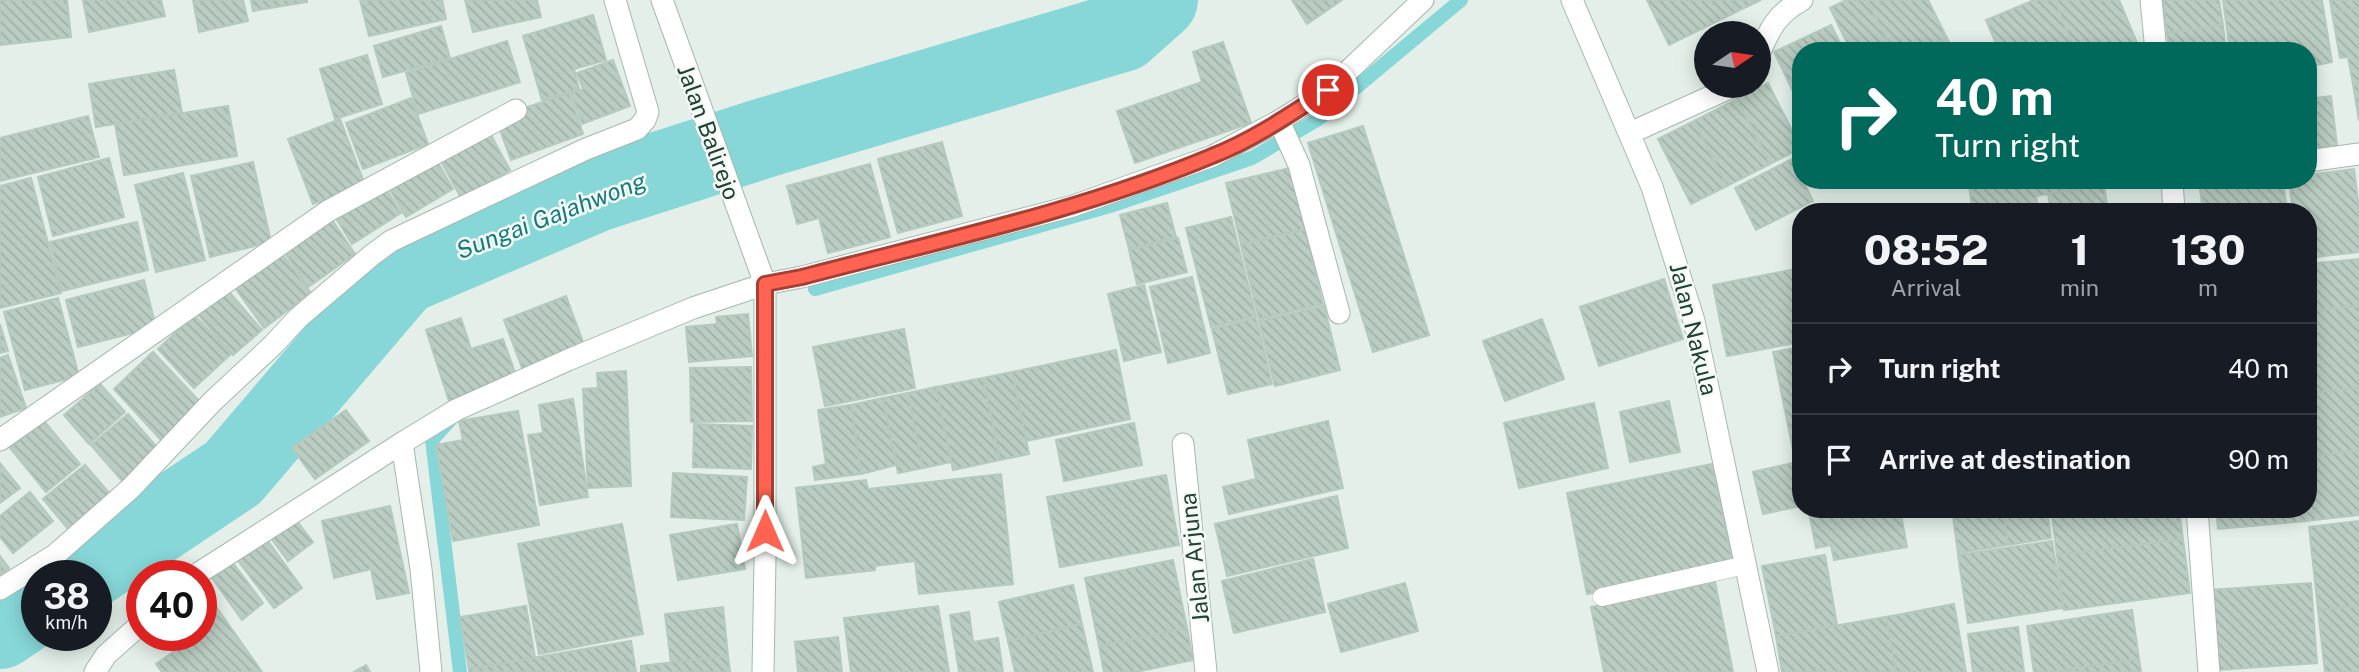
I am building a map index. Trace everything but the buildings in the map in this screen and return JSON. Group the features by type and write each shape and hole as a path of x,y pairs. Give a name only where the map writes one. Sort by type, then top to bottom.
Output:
{"street":[{"path":"0,589 55,555 131,488 213,401 298,318 391,241 586,149 637,129 648,112 615,0"},
{"path":"217,561 456,410 693,308 765,284 802,277 1073,206 1213,156 1280,124 1328,90 1423,0"},
{"name":"Jalan Nakula","path":"1572,0 1630,134 1671,241 1695,321 1768,672"},
{"path":"1771,26 1790,7 1802,0"},
{"path":"2151,0 2155,42"},
{"name":"Jalan Balirejo","path":"663,4 765,284"},
{"path":"1630,134 1708,98"},
{"path":"0,440 328,211 516,110"},
{"path":"1280,124 1293,148 1339,313"},
{"path":"2317,159 2359,154"},
{"path":"763,672 765,284"},
{"path":"402,443 421,569 431,672"},
{"name":"Jalan Arjuna","path":"1183,444 1206,672"},
{"path":"2198,518 2209,672"},
{"path":"95,672 106,655 126,637"}],"lane":[{"path":"1602,597 1746,565"}],"waterway":[{"name":"Sungai Gajahwong","path":"103,560 233,473 402,275 596,192 764,138 1122,32 1158,0"},
{"path":"815,289 1110,206 1252,158 1317,120 1461,0"},
{"path":"450,420 432,440 460,672"},
{"name":"Sungai Gajahwong","path":"0,629 21,615"}],"route":[{"path":"765,531 765,284 802,277 1073,206 1213,156 1279,121 1328,90"}]}
